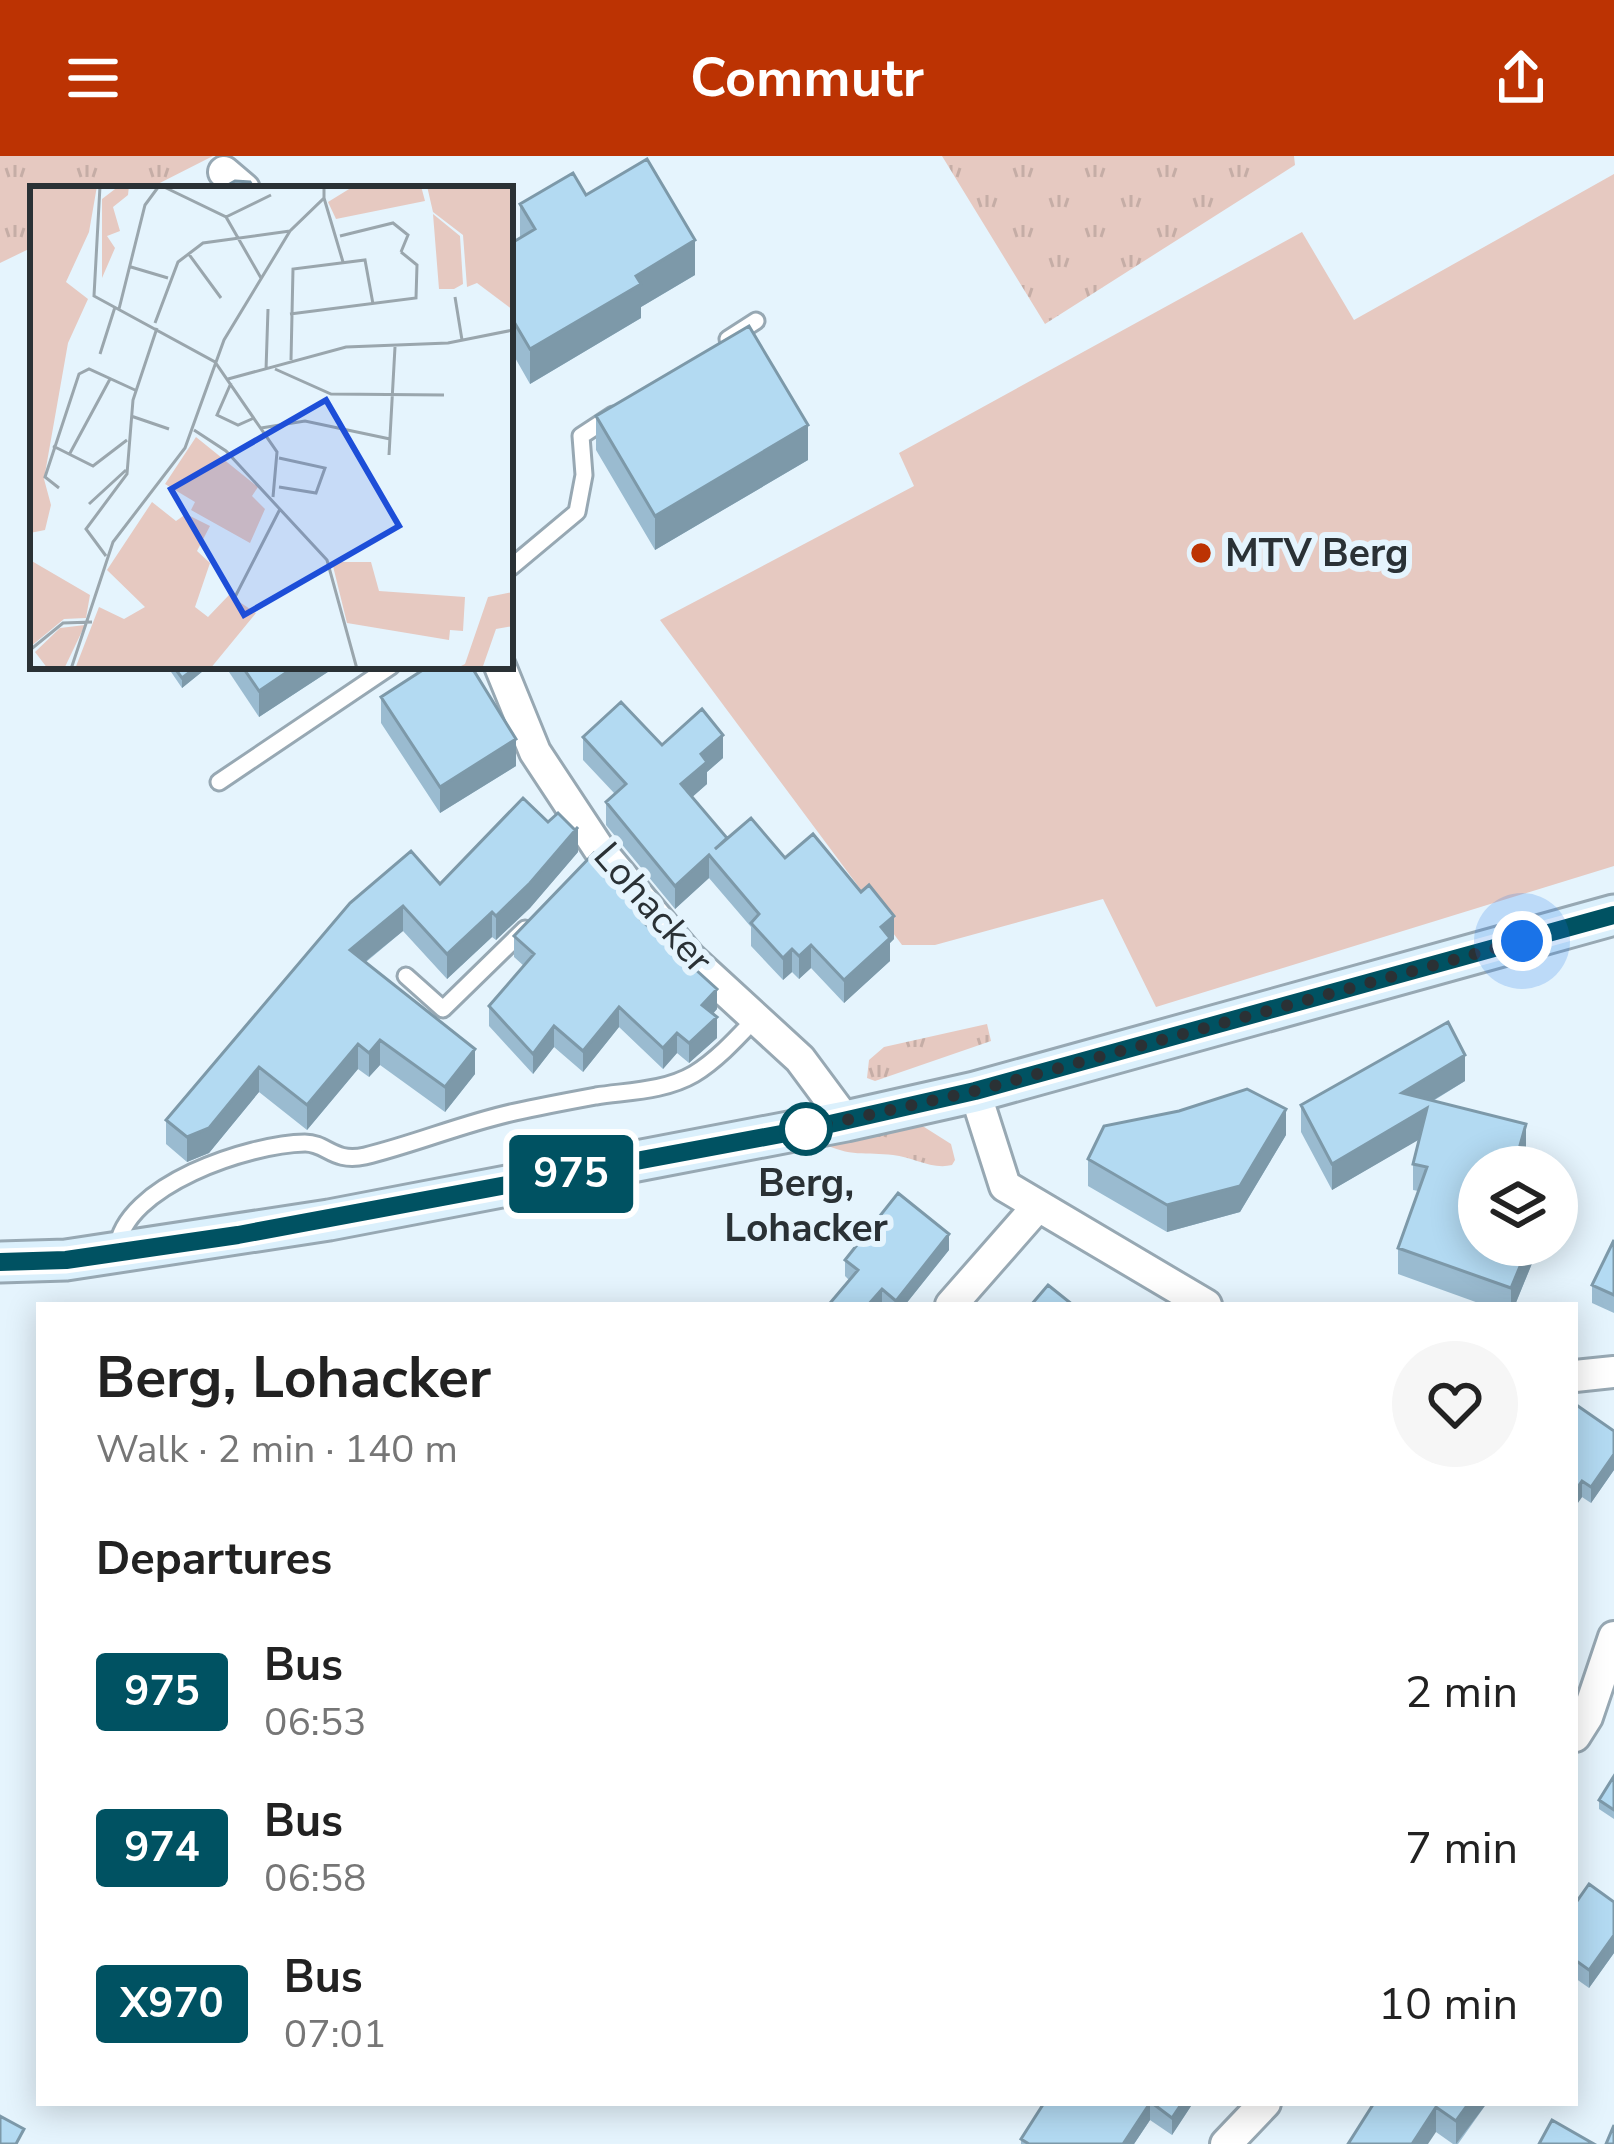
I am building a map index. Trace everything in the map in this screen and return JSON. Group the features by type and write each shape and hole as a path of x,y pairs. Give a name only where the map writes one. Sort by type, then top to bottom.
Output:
{"main road":[{"path":"0,1262 66,1260 329,1220 846,1121 975,1091 1614,915"}],"street":[{"name":"Lohacker","path":"501,669 535,752 593,856 690,958 800,1060 846,1121"},
{"path":"975,1091 1005,1186 1201,1302"},
{"path":"954,1302 1037,1207"},
{"path":"1578,1376 1614,1372"},
{"path":"1578,1731 1614,1636"},
{"path":"1226,2144 1262,2106"}],"lane":[{"path":"717,346 756,321"},
{"path":"513,565 577,512 584,475 581,436 620,410"},
{"path":"219,782 388,669"},
{"path":"406,976 443,1010 539,916"},
{"path":"116,1252 118,1232 136,1211 169,1184 208,1165 310,1143 335,1158 362,1157 512,1113 654,1089 693,1075 755,1018"}],"green space":[{"path":"0,156 213,156 154,186 30,186 30,248 0,263"},
{"path":"942,156 1294,156 1295,165 1045,324"},
{"name":"MTV Berg","path":"1614,174 1614,866 1156,1007 1103,899 935,945 902,945 660,620 914,486 899,453 1302,232 1354,320"},
{"path":"987,1024 991,1041 875,1081 867,1078 869,1060 884,1047"},
{"path":"921,1125 951,1144 952,1165 849,1152 823,1143"}],"building":[{"path":"647,159 695,240 636,276 641,284 530,349 513,320 513,242 535,229 520,204 573,173 586,195"},
{"path":"235,181 252,186 226,186"},
{"path":"749,326 808,425 655,516 596,416"},
{"path":"244,669 292,669 259,691"},
{"path":"424,669 473,669 516,739 440,787 381,697"},
{"path":"621,702 662,745 702,709 723,735 701,754 707,762 681,784 727,838 715,849 751,818 785,858 813,834 861,892 869,885 894,916 881,927 890,938 844,980 811,945 799,956 792,949 783,958 751,923 759,914 709,855 675,886 606,802 626,784 583,737"},
{"path":"523,798 548,822 558,813 575,830 578,827 496,916 492,912 447,954 403,906 350,950 475,1049 445,1087 380,1040 369,1053 358,1044 307,1105 259,1067 209,1128 187,1137 166,1120 350,903 411,851 440,884"},
{"path":"594,853 646,915 641,920 717,989 702,1005 717,1017 689,1043 677,1033 663,1048 619,1007 583,1051 554,1026 533,1054 489,1006 534,954 514,936"},
{"path":"1448,1022 1465,1055 1402,1093 1526,1124 1520,1146 1458,1146 1458,1266 1520,1266 1511,1288 1398,1248 1427,1167 1413,1164 1427,1108 1332,1164 1301,1105"},
{"path":"1247,1089 1286,1109 1240,1186 1167,1205 1088,1159 1104,1126 1179,1111"},
{"path":"898,1193 949,1234 896,1301 882,1289 871,1302 831,1302 858,1270 845,1260"},
{"path":"1614,1240 1614,1295 1592,1285"},
{"path":"1048,1285 1069,1302 1034,1302"},
{"path":"1578,1406 1614,1431 1614,1454 1591,1487 1582,1481 1578,1487"},
{"path":"1614,1776 1614,1810 1599,1800"},
{"path":"1589,1884 1614,1902 1614,1935 1589,1970 1578,1962 1578,1900"},
{"path":"1042,2106 1148,2106 1123,2144 1029,2144 1021,2139"},
{"path":"1156,2106 1180,2106 1172,2118"},
{"path":"1372,2106 1467,2106 1456,2121 1436,2107 1412,2144 1348,2144"},
{"path":"0,2116 24,2129 16,2144 0,2144"},
{"path":"1552,2120 1594,2144 1539,2144"}],"bus line":[{"name":"975","path":"0,1262 66,1260 238,1235 808,1129 975,1091 1614,915"}],"place":[{"name":"MTV Berg","path":"1201,553"},
{"name":"Berg, Lohacker","path":"806,1129"}],"route":[{"path":"806,1129 975,1091 1522,941"}]}
